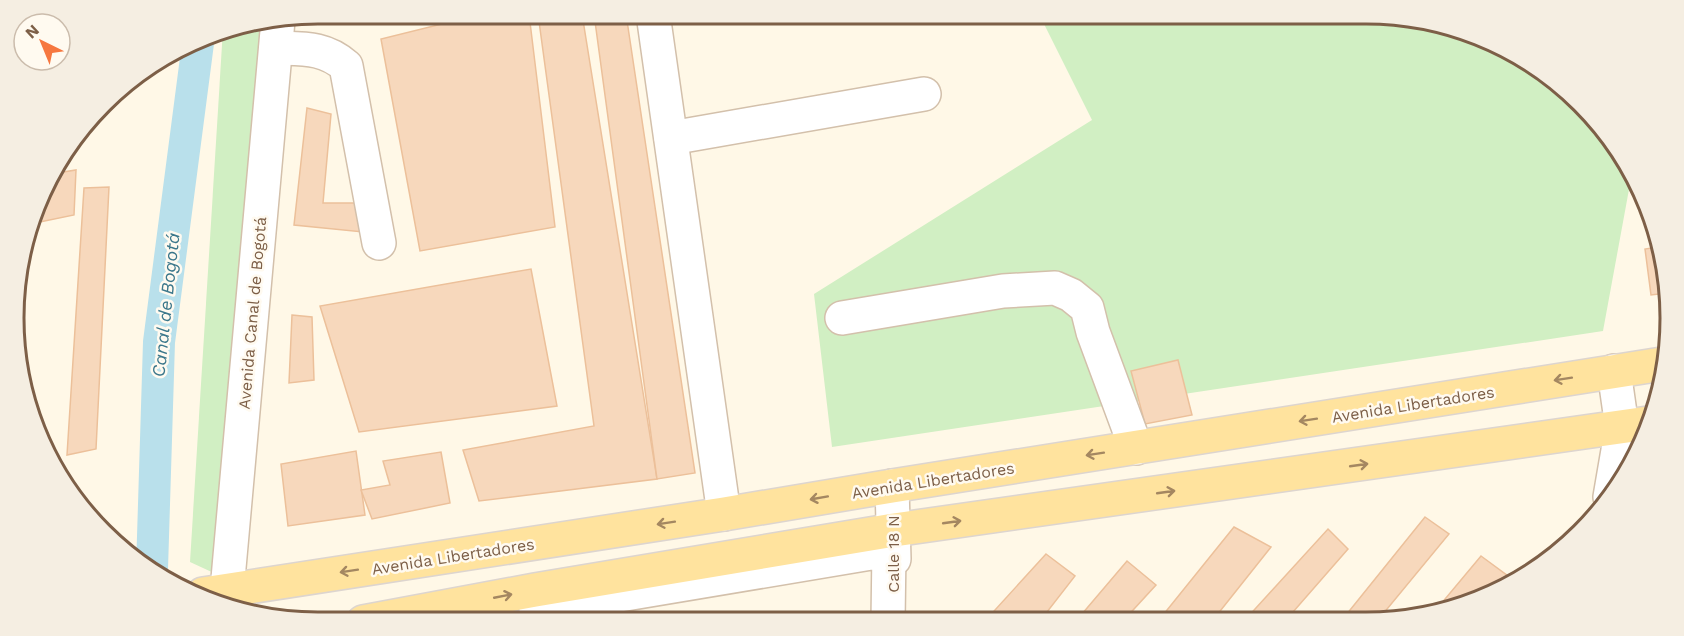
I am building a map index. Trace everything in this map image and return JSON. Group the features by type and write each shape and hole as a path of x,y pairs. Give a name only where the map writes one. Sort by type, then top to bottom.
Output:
{"main road":[{"name":"Avenida Libertadores","path":"221,595 1656,365"},
{"path":"478,612 536,607 894,530 1635,425"}],"street":[{"path":"654,24 724,514"},
{"path":"277,34 334,55 346,66 379,243"},
{"name":"Avenida Canal de Bogotá","path":"216,594 277,34"},
{"path":"671,138 924,94"},
{"path":"842,318 1003,291 1055,288 1071,295 1087,308 1093,332 1136,448"},
{"path":"1614,371 1635,425 1621,464"},
{"name":"Calle 18 N","path":"892,486 893,612"},
{"path":"536,607 889,550 888,612"}],"green space":[{"path":"1044,24 1366,24 1423,30 1479,46 1513,63 1545,85 1574,110 1599,139 1629,187 1603,331 832,447 814,294 1092,120"},
{"path":"264,29 216,574 190,562 222,40"}],"building":[{"path":"442,24 530,24 555,227 420,251 381,39"},
{"path":"539,24 584,24 657,479 479,501 463,450 594,426"},
{"path":"595,24 628,24 695,473 657,479"},
{"path":"307,108 331,114 323,203 358,203 363,232 294,225"},
{"path":"76,170 74,215 40,222 46,205 62,172"},
{"path":"109,187 96,449 67,455 84,188"},
{"path":"1651,248 1658,294 1651,295 1645,249"},
{"path":"531,269 557,406 359,432 320,306"},
{"path":"292,315 312,317 314,380 289,383"},
{"path":"1178,360 1192,415 1145,424 1131,371"},
{"path":"356,451 365,515 288,526 281,464"},
{"path":"441,452 450,503 372,519 361,490 390,485 383,461"},
{"path":"1425,517 1449,534 1385,611 1348,612"},
{"path":"1234,527 1271,547 1219,612 1165,612"},
{"path":"1328,529 1348,549 1293,612 1252,612"},
{"path":"1046,554 1075,576 1047,612 993,612"},
{"path":"1481,556 1508,576 1479,590 1443,602"},
{"path":"1127,561 1156,585 1131,612 1084,612"}],"waterway":[{"name":"Canal de Bogotá","path":"152,560 159,342 197,50"}]}
